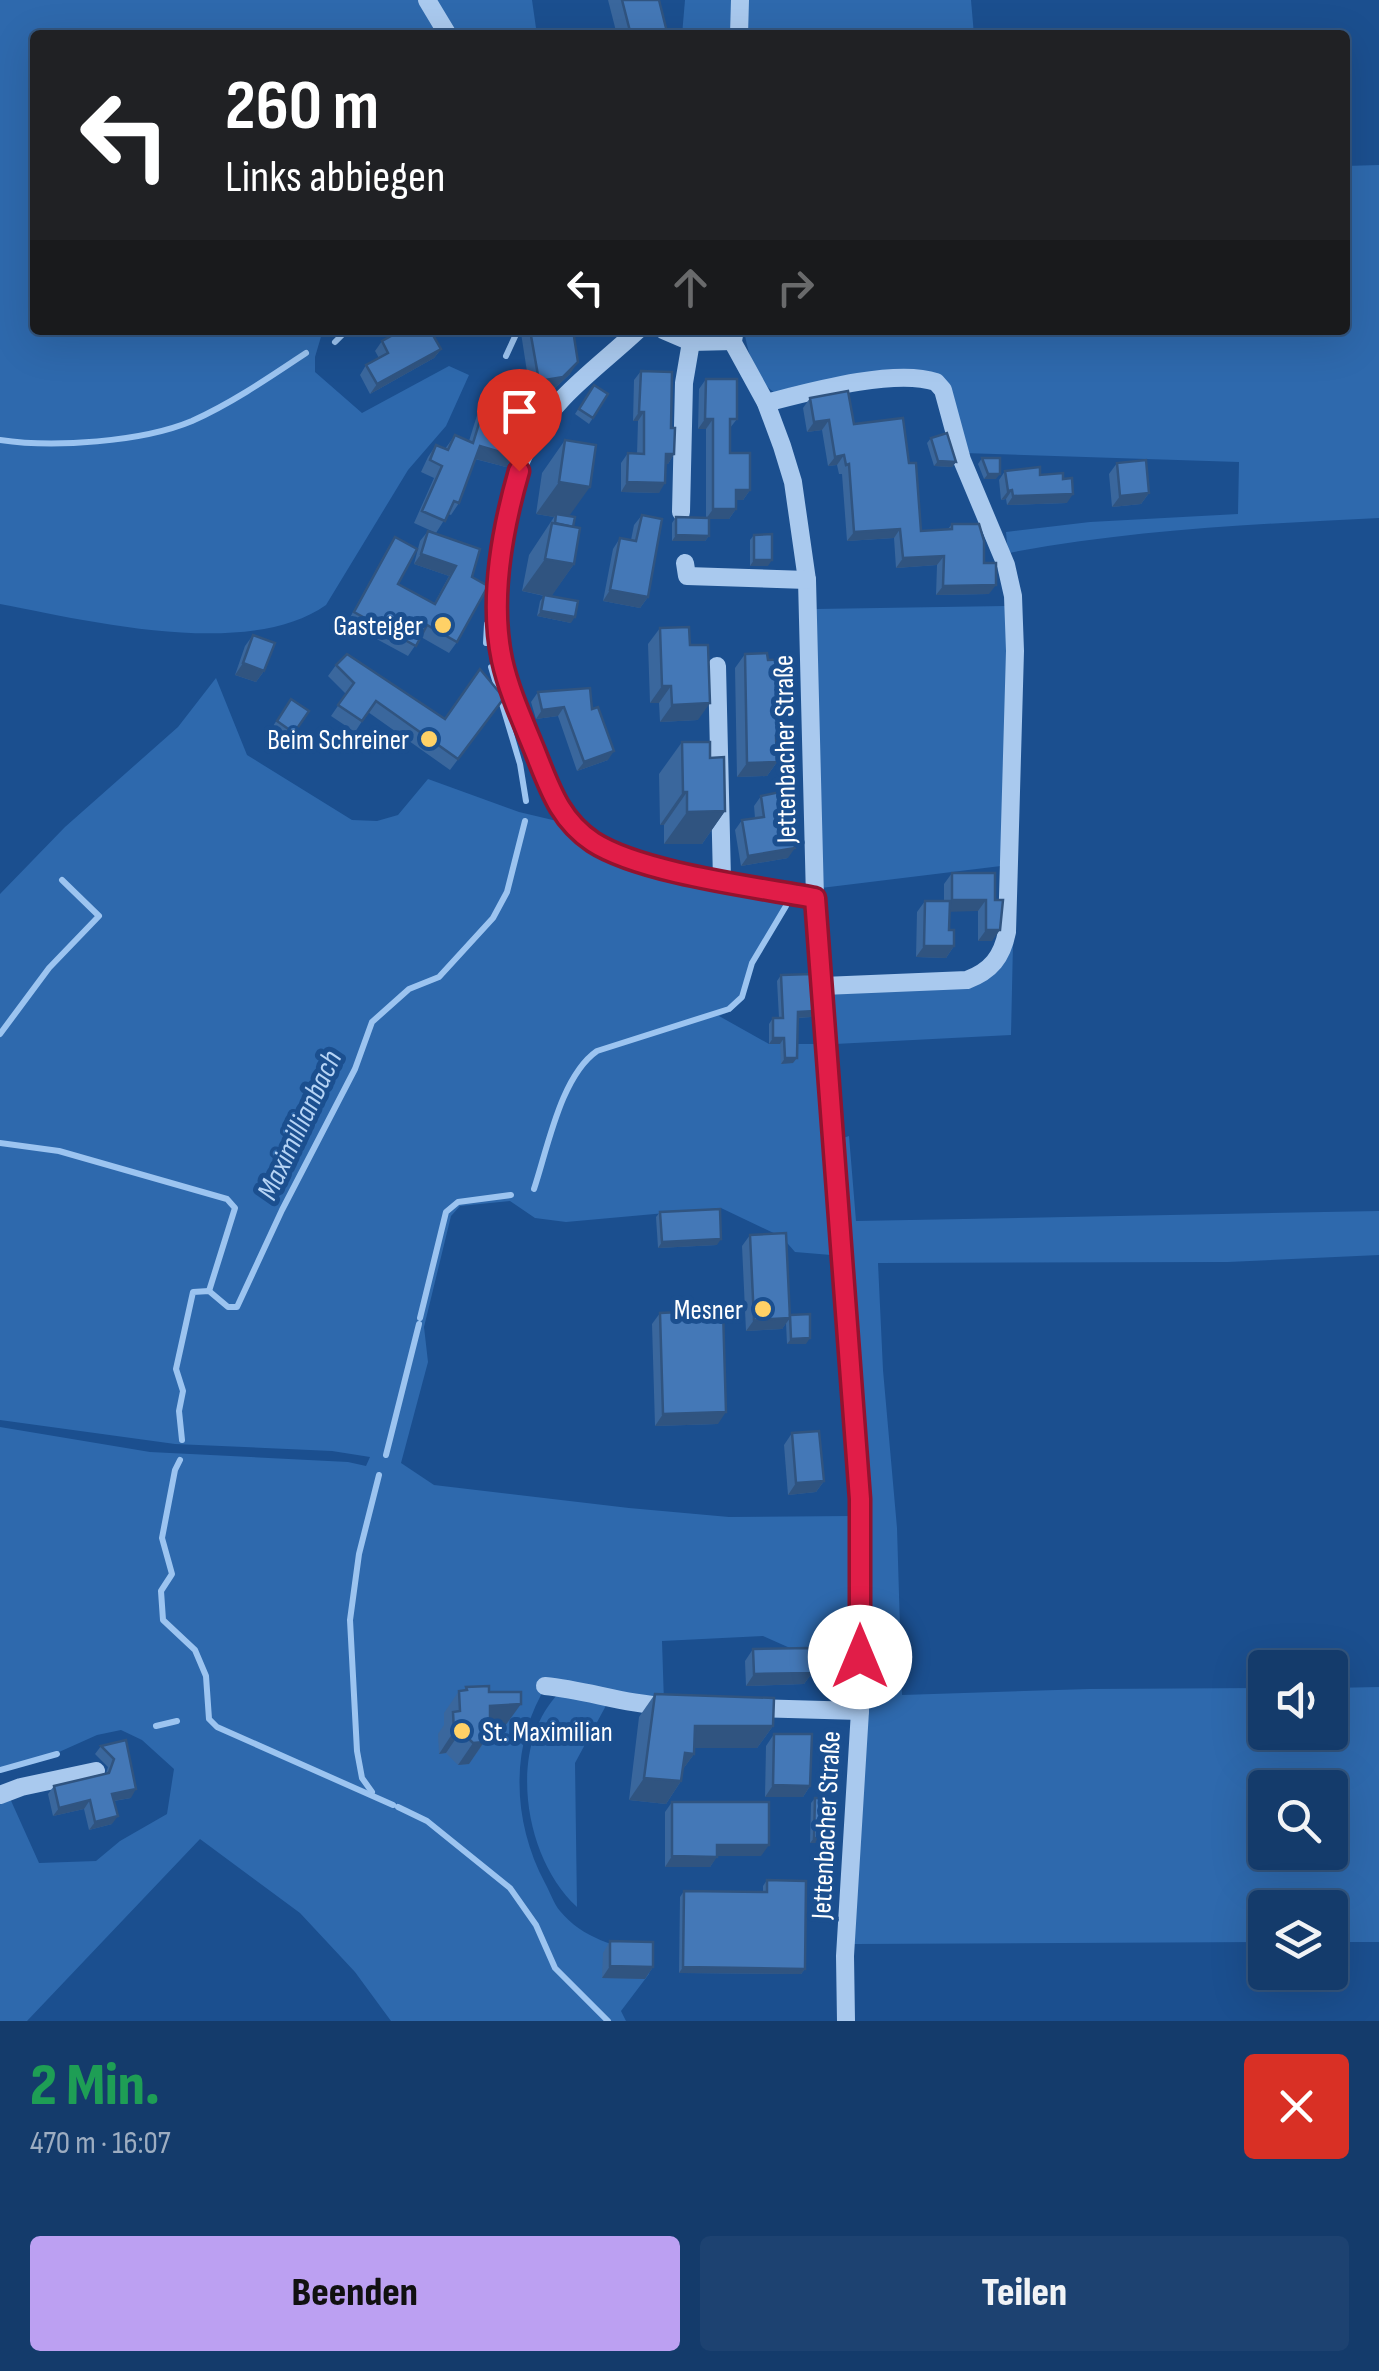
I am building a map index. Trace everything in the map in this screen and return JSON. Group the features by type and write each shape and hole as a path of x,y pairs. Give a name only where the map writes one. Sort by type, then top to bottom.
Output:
{"street":[{"path":"427,0 445,30"},
{"path":"740,0 740,30"},
{"path":"633,335 556,406 528,446 512,497 500,558 501,652 549,787 573,826 596,844 621,855 815,898"},
{"path":"675,335 691,342 726,335"},
{"name":"Jettenbacher Straße","path":"732,335 766,403 793,482 807,580 815,898 860,1499 860,1711 845,1956 846,2021"},
{"path":"680,512 684,383 691,342"},
{"path":"766,403 855,383 920,378 936,382 943,390 962,460 1006,565 1013,596 1007,932 1000,955 984,972 967,980 823,986"},
{"path":"685,563 687,576 807,580"},
{"path":"717,666 722,880"},
{"path":"545,1686 595,1692 636,1704 692,1706"},
{"path":"726,1707 860,1711"},
{"path":"0,1795 96,1770"}],"shaded area":[{"path":"0,0 420,0 437,30 30,30 30,335 322,335 315,372 362,413 449,366 469,375 446,426 408,470 326,605 293,621 255,630 212,633 122,626 0,604"},
{"path":"435,0 532,0 536,30 452,30"},
{"path":"685,0 735,0 735,30 682,30"},
{"path":"744,0 971,0 974,30 744,30"},
{"path":"1379,165 1379,518 1146,533 1008,553 1006,532 1090,522 1238,514 1239,462 964,453 944,382 775,393 762,381 750,357 745,335 1350,335 1350,166"},
{"path":"1005,606 1009,639 1001,866 821,888 816,609"},
{"path":"216,678 247,755 352,820 377,821 398,815 428,779 519,812 557,821 588,847 791,903 753,963 744,999 719,1016 769,1044 819,1044 831,1255 795,1252 782,1237 721,1208 566,1222 535,1218 510,1201 460,1206 451,1216 424,1327 428,1362 401,1463 434,1485 629,1508 729,1517 851,1516 853,1667 826,1664 763,1636 662,1641 664,1703 548,1683 535,1707 521,1757 521,1809 526,1834 554,1901 569,1920 601,1940 650,1952 649,1974 621,2011 626,2021 391,2021 355,1972 300,1913 200,1839 27,2021 0,2021 0,1798 8,1794 39,1863 96,1861 120,1841 167,1814 174,1769 142,1740 121,1730 0,1770 0,1427 150,1452 366,1466 370,1457 332,1451 175,1444 0,1420 0,894 65,827 178,727"},
{"path":"1013,943 1011,1035 835,1044 831,994 964,988"},
{"path":"849,1136 856,1221 1379,1211 1379,1255 1228,1262 878,1263 897,1528 902,1695 1248,1688 1248,1750 1348,1750 1348,1688 1379,1687 1379,1942 1348,1942 1348,1890 1248,1890 1248,1942 854,1944 868,1710 840,1139"},
{"path":"559,1693 609,1700 575,1763 577,1907 544,1861 528,1802 532,1742 542,1716"}],"building":[{"path":"622,0 659,0 666,30 630,30"},
{"path":"393,335 433,335 441,349 377,384 366,365 388,353 382,341"},
{"path":"531,335 574,335 578,362 563,377 539,381"},
{"path":"641,371 672,372 674,454 666,454 665,483 627,482 628,453 644,454 644,412 639,412"},
{"path":"706,379 737,379 737,419 730,419 730,453 750,453 750,490 736,490 736,509 713,509 713,419 705,419"},
{"path":"492,381 539,394 534,414 526,423 514,456 480,446 459,503 454,501 445,521 422,511 442,466 430,460 436,445 448,450 455,435 473,443"},
{"path":"594,385 608,394 593,418 579,409"},
{"path":"848,391 854,424 903,418 909,463 916,463 921,531 952,529 952,524 979,524 984,563 996,563 996,585 943,586 944,556 903,558 900,529 854,532 849,464 846,465 844,455 835,457 829,420 814,422 810,398"},
{"path":"947,433 956,462 938,461 931,438"},
{"path":"565,440 596,445 590,487 559,482"},
{"path":"982,458 1000,458 1000,474 988,474"},
{"path":"1146,460 1149,493 1120,496 1117,463"},
{"path":"1040,467 1040,475 1063,473 1063,479 1072,478 1073,494 1013,496 1012,490 1008,491 1005,471"},
{"path":"556,514 575,517 573,527 555,523"},
{"path":"642,515 662,519 648,597 610,590 620,538 636,541"},
{"path":"676,517 709,518 709,536 676,535"},
{"path":"552,523 580,528 574,564 545,559"},
{"path":"428,531 480,549 472,577 488,586 457,642 427,625 416,646 354,612 395,537 417,549 398,584 435,604 456,566 421,554"},
{"path":"772,534 772,560 754,560 754,535"},
{"path":"544,595 578,601 575,617 541,611"},
{"path":"689,627 690,645 708,645 710,703 672,705 671,686 662,686 660,628"},
{"path":"253,635 275,643 264,671 243,663"},
{"path":"767,653 768,660 794,659 795,695 784,695 784,736 776,736 777,762 747,763 745,654"},
{"path":"347,654 445,719 480,669 504,698 458,759 376,701 362,721 338,705 354,683 336,665"},
{"path":"590,688 592,709 598,707 614,751 584,762 564,707 542,710 538,692"},
{"path":"291,699 309,711 294,733 277,721"},
{"path":"682,742 710,742 710,758 724,757 725,811 687,812"},
{"path":"780,792 783,813 789,812 795,848 748,856 742,820 764,817 761,796"},
{"path":"952,873 995,873 995,900 1003,900 1000,930 986,930 986,900 952,900"},
{"path":"925,901 950,901 949,930 954,930 954,946 924,946"},
{"path":"812,974 815,1011 798,1012 797,1058 785,1058 784,1038 773,1038 773,1018 783,1018 781,975"},
{"path":"720,1209 721,1239 662,1242 660,1212"},
{"path":"786,1233 790,1318 754,1320 750,1235"},
{"path":"723,1310 726,1412 663,1414 660,1313"},
{"path":"810,1314 810,1338 791,1339 790,1315"},
{"path":"819,1431 824,1481 796,1483 792,1433"},
{"path":"811,1648 812,1673 754,1674 753,1649"},
{"path":"489,1686 489,1692 521,1692 521,1704 490,1706 490,1734 484,1742 473,1743 461,1731 454,1731 453,1712 460,1711 459,1691"},
{"path":"655,1694 774,1698 773,1726 695,1726 694,1754 685,1753 681,1781 644,1778"},
{"path":"774,1734 812,1734 810,1786 773,1785"},
{"path":"126,1740 136,1789 112,1794 118,1816 95,1822 90,1800 59,1808 54,1786 109,1773 114,1759 101,1746"},
{"path":"815,1798 835,1798 835,1838 814,1838"},
{"path":"672,1802 769,1802 769,1845 717,1845 717,1857 672,1856"},
{"path":"767,1880 806,1881 805,1969 683,1967 684,1891 767,1892"},
{"path":"610,1941 653,1942 653,1967 610,1966"}],"waterway":[{"path":"335,342 342,335"},
{"path":"506,356 516,335"},
{"path":"0,440 97,441 172,428 222,406 306,353"},
{"path":"486,643 487,624"},
{"path":"491,667 520,764 526,801"},
{"name":"Maximillianbach","path":"182,1440 179,1411 183,1391 176,1369 193,1292 209,1291 228,1307 237,1307 355,1069 372,1022 409,989 439,977 493,918 507,892 525,821"},
{"path":"0,1034 49,968 99,916 62,880"},
{"path":"534,1189 557,1114 585,1062 597,1051 729,1009 742,997 752,963 786,906"},
{"path":"0,1143 59,1151 227,1199 235,1208 209,1291"},
{"path":"420,1318 446,1212 458,1202 511,1195"},
{"path":"386,1455 419,1324"},
{"name":"Maximillianbach","path":"180,1460 162,1538 172,1574 161,1591 163,1620 195,1650 206,1676 209,1719 217,1727 393,1805"},
{"path":"372,1792 362,1778 357,1751 350,1620 359,1554 379,1475"},
{"path":"156,1726 177,1721"},
{"path":"0,1770 57,1754"},
{"name":"Maximillianbach","path":"398,1807 427,1821 510,1888 536,1925 555,1968 608,2021"}],"place":[{"name":"Gasteiger","path":"443,625"},
{"name":"Beim Schreiner","path":"429,739"},
{"name":"Mesner","path":"763,1309"},
{"name":"St. Maximilian","path":"462,1731"}],"route":[{"path":"519,471 500,558 498,632 503,664 561,812 596,844 621,855 815,898 860,1499 860,1657"}]}
